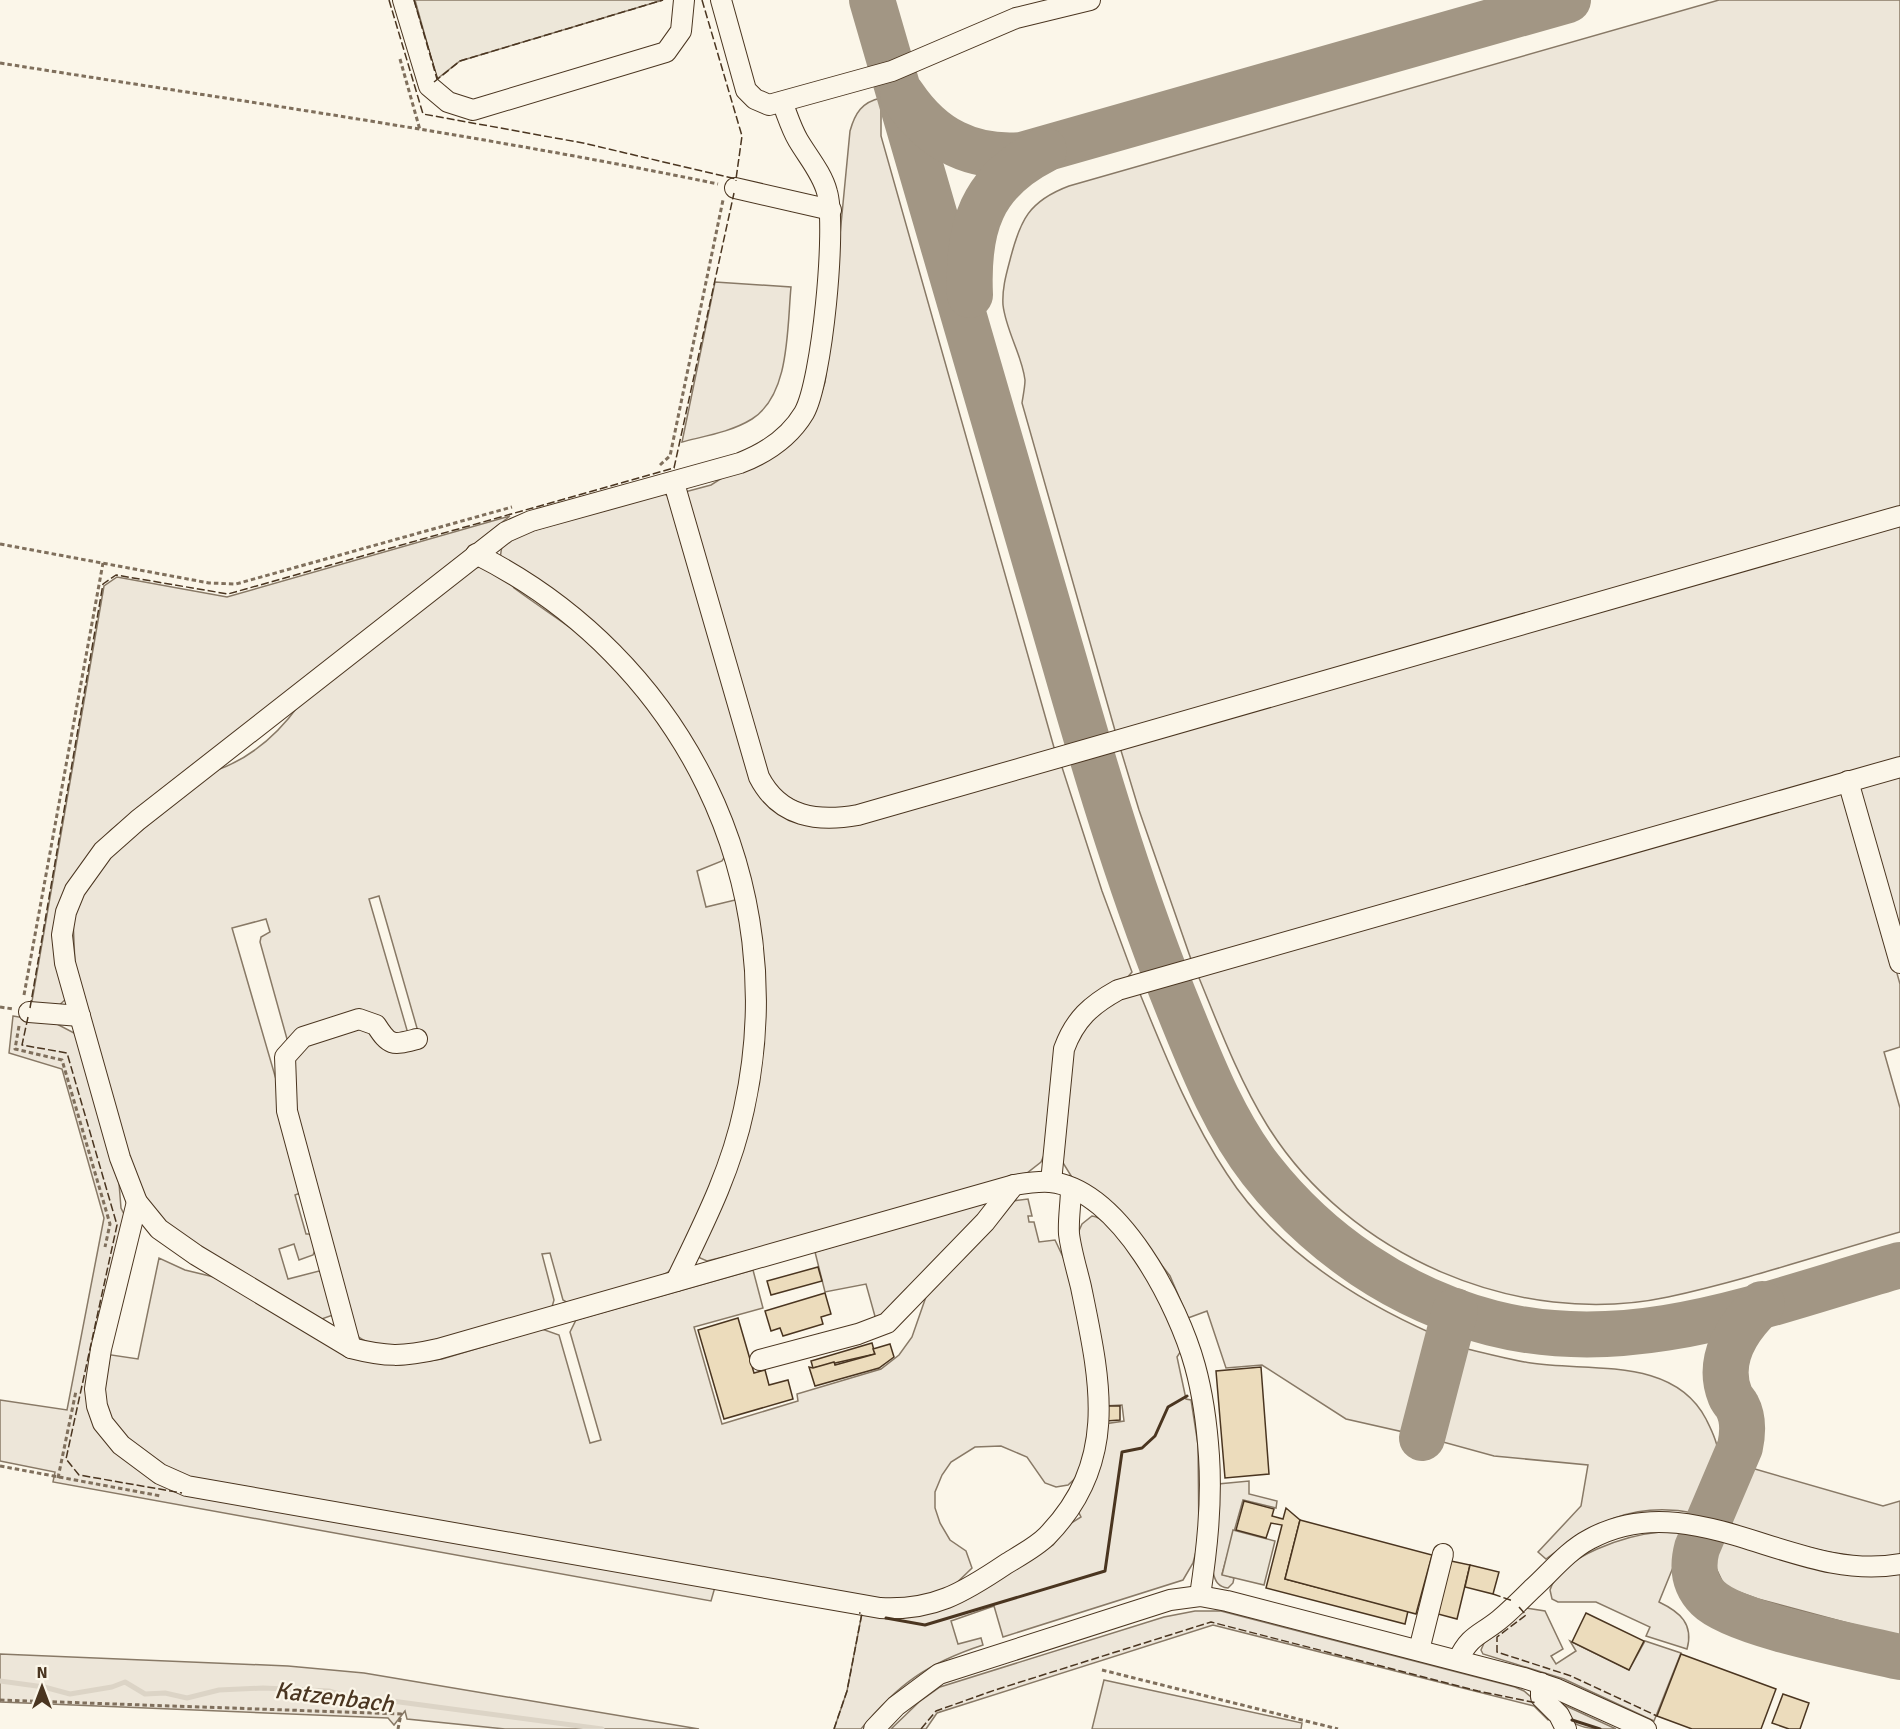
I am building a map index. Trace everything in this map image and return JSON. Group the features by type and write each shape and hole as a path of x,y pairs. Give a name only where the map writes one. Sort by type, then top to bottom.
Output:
{"street":[{"path":"403,0 429,86 448,102 473,110 666,52 681,31 684,0"},
{"path":"721,0 746,90 755,99 769,105 892,71 1016,18 1090,0"},
{"path":"782,102 797,137 819,173 831,210 818,371 810,401 803,415 782,440 757,456 674,483 531,521 506,532 476,554 156,806 103,851 75,890 66,912 62,935 65,963 120,1158 137,1202 159,1229 196,1255 351,1348 376,1354 404,1357 1014,1185 1051,1182 1071,1188 1095,1202 1122,1227 1144,1255 1166,1291 1195,1365 1206,1426 1210,1491 1207,1547 1200,1596"},
{"path":"730,187 831,210"},
{"path":"674,483 759,777 765,788 781,803 812,818 830,820 858,815 1900,516"},
{"path":"476,554 566,610 606,644 640,683 666,714 704,779 721,815 735,856 752,928 756,972 753,1059 744,1109 730,1160 707,1218 676,1281"},
{"path":"1051,1182 1064,1049 1071,1031 1081,1016 1096,1002 1118,990 1900,767"},
{"path":"1848,782 1900,963"},
{"path":"29,1012 80,1016"},
{"path":"351,1348 287,1111 285,1057 303,1037 359,1019 376,1025 386,1040 395,1044 417,1039"},
{"path":"760,1360 858,1334 887,1323 985,1222 1014,1185"},
{"path":"137,1202 101,1349 95,1389 97,1406 103,1423 122,1445 160,1474 187,1486 880,1608 906,1610 947,1600 1046,1538 1076,1502 1088,1476 1096,1450 1098,1424 1096,1369 1069,1234 1071,1188"},
{"path":"1458,1660 1473,1636 1498,1621 1572,1551 1592,1538 1633,1523 1674,1521 1706,1527 1834,1564 1877,1568 1900,1564"},
{"path":"1419,1650 1443,1554"},
{"path":"874,1729 896,1706 939,1674 1170,1600 1200,1596 1419,1650 1541,1683 1646,1729"},
{"path":"1541,1683 1540,1697 1559,1715 1566,1729"}],"path":[{"path":"398,54 420,130"},
{"path":"0,63 420,130 623,165 730,187 670,456 660,465 649,469"},
{"path":"0,544 210,583 236,584 514,507"},
{"path":"1102,1670 1338,1729"},
{"path":"0,1700 401,1714 398,1729"}],"shaded area":[{"path":"415,0 663,0 460,61 437,79"},
{"path":"1719,0 1900,0 1900,511 1116,734 1022,403 1025,383 1023,371 1003,305 1005,282 1014,246 1023,223 1035,205 1069,186"},
{"path":"881,98 881,136 1055,751 829,813 801,804 778,790 765,775 681,493 711,485 727,475 818,403 825,382 829,349 850,131 860,109 869,102"},
{"path":"715,282 791,287 784,360 774,394 752,419 727,430 682,442"},
{"path":"663,493 669,497 754,779 807,819 1060,761 1102,891 1132,972 1126,979 1074,1013 1045,1153 1041,1162 1027,1173 748,1251 707,1261 700,1258 698,1253 764,1030 717,789 673,712 500,559 502,545 528,532"},
{"path":"510,516 111,830 84,861 67,888 66,999 56,1008 31,1007 104,586 117,577 227,597"},
{"path":"1900,521 1900,765 1193,965 1139,810 1119,744"},
{"path":"481,567 505,577 514,588 608,657 654,712 679,750 701,790 727,853 722,861 697,871 706,907 735,900 740,902 749,983 749,1022 745,1061 739,1099 717,1175 687,1244 668,1272 637,1284 568,1303 563,1300 550,1253 542,1254 554,1300 552,1307 448,1338 389,1347 375,1345 354,1334 291,1113 295,1112 293,1057 303,1042 362,1023 371,1024 382,1039 392,1046 403,1047 421,1042 379,896 369,899 409,1037 387,1034 379,1022 366,1015 306,1031 292,1041 287,1039 260,942 261,937 270,932 266,919 232,928 280,1093 279,1108 303,1192 295,1195 306,1234 313,1234 315,1250 313,1255 299,1260 294,1244 279,1249 288,1279 319,1271 323,1274 334,1307 333,1315 319,1320 173,1231 154,1213 138,1185 130,1164 75,965 73,919 81,898 96,873 113,853 217,770 241,759 263,744 299,705 473,568"},
{"path":"1900,771 1900,946 1855,791 1860,782"},
{"path":"1846,792 1900,984 1900,1047 1884,1052 1900,1108 1900,1232 1755,1275 1668,1297 1611,1304 1553,1302 1497,1291 1442,1272 1390,1245 1343,1212 1301,1171 1267,1125 1238,1070 1197,973"},
{"path":"1138,989 1189,1107 1213,1152 1246,1201 1292,1248 1318,1269 1374,1305 1433,1334 1408,1433 1346,1419 1262,1365 1226,1368 1207,1311 1188,1318 1170,1276 1129,1222 1073,1179 1060,1158 1069,1050 1086,1019"},
{"path":"13,1016 55,1023 76,1034 119,1183 121,1208 126,1218 90,1392 158,1479 715,1587 711,1601 53,1482 55,1472 0,1461 0,1400 67,1410 104,1218 62,1069 9,1053"},
{"path":"1028,1199 1032,1216 1028,1216 1029,1222 1034,1222 1039,1242 1055,1240 1073,1278 1093,1404 1081,1473 1068,1485 1056,1487 1045,1483 1027,1457 1001,1446 975,1447 951,1462 942,1475 935,1492 935,1508 940,1523 950,1540 966,1551 972,1568 943,1596 905,1604 181,1478 122,1439 101,1404 105,1354 138,1359 159,1258 185,1270 214,1277 364,1360 400,1365 442,1359 542,1329 559,1335 590,1443 601,1440 570,1332 576,1320 753,1270 763,1308 694,1327 722,1424 798,1401 797,1394 881,1369 899,1355 912,1337 928,1291 1013,1201"},
{"path":"987,1200 989,1208 886,1316 876,1320 866,1284 825,1292 815,1252"},
{"path":"1092,1216 1110,1227 1141,1268 1165,1309 1181,1351 1177,1357 1186,1399 1191,1400 1198,1445 1199,1540 1193,1563 1183,1580 1003,1637 994,1606 951,1621 958,1644 981,1638 983,1645 946,1659 915,1677 888,1699 861,1729 834,1729 847,1691 862,1613 891,1614 1017,1566 1053,1545 1068,1525 1081,1517 1078,1511 1104,1424 1124,1421 1122,1405 1103,1406 1078,1233 1082,1224"},
{"path":"1455,1346 1531,1363 1628,1371 1651,1376 1673,1385 1691,1399 1706,1419 1718,1449 1715,1466 1694,1513 1652,1510 1615,1518 1580,1535 1546,1559 1538,1552 1581,1506 1588,1465 1494,1456 1432,1439"},
{"path":"1748,1467 1883,1506 1900,1501 1900,1558 1833,1553 1725,1523"},
{"path":"1249,1481 1249,1494 1277,1501 1276,1508 1243,1500 1222,1574 1234,1578 1228,1588 1218,1583 1213,1572 1218,1484"},
{"path":"1233,1530 1275,1541 1264,1585 1222,1575"},
{"path":"1660,1532 1687,1533 1659,1602 1684,1620 1689,1633 1687,1649 1646,1636 1650,1627 1596,1602 1558,1602 1552,1599 1550,1590 1557,1578 1581,1557 1614,1542"},
{"path":"1718,1539 1849,1575 1900,1574 1900,1637 1758,1599 1725,1587 1715,1566"},
{"path":"1526,1608 1545,1611 1563,1649 1551,1656 1556,1664 1576,1651 1570,1641 1629,1670 1645,1641 1681,1653 1654,1721 1564,1679 1483,1654 1481,1650 1484,1643"},
{"path":"1195,1611 1221,1611 1515,1687 1524,1691 1552,1715 1548,1720 1534,1706 1213,1625 937,1713 926,1729 891,1729 919,1702 940,1687 1164,1617"},
{"path":"0,1654 288,1666 364,1673 699,1729 505,1729 407,1719 405,1711 394,1725 388,1718 0,1702"},
{"path":"1104,1680 1302,1723 1301,1729 1092,1729"},
{"path":"1551,1699 1616,1729 1578,1725 1566,1716"}],"building":[{"path":"818,1267 822,1281 771,1295 767,1281"},
{"path":"825,1293 831,1314 821,1317 823,1324 783,1336 780,1328 771,1331 765,1311"},
{"path":"738,1318 754,1373 765,1370 769,1385 788,1380 793,1399 724,1419 698,1330"},
{"path":"872,1343 875,1354 813,1368 811,1361"},
{"path":"890,1344 894,1357 879,1368 815,1386 809,1367 834,1362 835,1365 875,1354 873,1349"},
{"path":"1261,1367 1269,1474 1225,1478 1216,1371"},
{"path":"1106,1406 1120,1406 1120,1420 1106,1421"},
{"path":"1244,1501 1274,1509 1272,1516 1283,1519 1286,1508 1300,1520 1285,1579 1408,1611 1405,1624 1266,1588 1282,1525 1271,1523 1266,1538 1236,1530"},
{"path":"1300,1520 1432,1555 1416,1614 1285,1579"},
{"path":"1451,1561 1470,1565 1457,1619 1438,1614"},
{"path":"1470,1565 1499,1572 1493,1594 1465,1587"},
{"path":"1586,1613 1644,1641 1629,1670 1572,1642"},
{"path":"1681,1654 1776,1689 1761,1729 1692,1729 1657,1716"},
{"path":"1783,1694 1809,1703 1800,1729 1789,1729 1772,1723"}],"waterway":[{"name":"Katzenbach","path":"0,1681 44,1687 70,1694 112,1687 125,1682 145,1694 165,1693 187,1698 219,1690 263,1688 329,1691 362,1701 392,1701 602,1729"}],"taxiway":[{"path":"872,0 1104,797 1164,971 1206,1075 1236,1134 1261,1170 1284,1197 1335,1245 1394,1284 1458,1313 1492,1323 1545,1332 1596,1334 1648,1330 1699,1322 1749,1310 1900,1265"},
{"path":"903,96 927,124 954,143 986,154 1022,155 1568,0"},
{"path":"970,295 971,248 982,209 992,192 1005,177 1044,150"},
{"path":"1762,1304 1745,1323 1728,1357 1726,1382 1741,1416 1742,1437 1740,1447 1697,1548 1695,1562 1697,1581 1708,1598 1722,1608 1743,1617 1798,1634 1900,1657"},
{"path":"1422,1438 1455,1311"}],"fence":[{"path":"389,0 423,114 583,143 736,179 736,181"},
{"path":"414,0 437,79"},
{"path":"434,82 460,61 663,0"},
{"path":"702,0 742,136 736,179"},
{"path":"30,1008 103,584 116,575 228,594 674,468 734,193"},
{"path":"28,1017 22,1045 67,1053 117,1225 66,1459 79,1475 182,1493"},
{"path":"1493,1594 1513,1601"},
{"path":"1519,1607 1526,1615 1497,1637 1497,1652 1571,1676 1657,1716"},
{"path":"834,1729 847,1691 862,1613 859,1613"},
{"path":"921,1729 936,1711 995,1690 1211,1622 1478,1691 1537,1703"}],"wall":[{"path":"886,1618 925,1625 1105,1571 1122,1452 1142,1448 1155,1436 1168,1407 1187,1396"},
{"path":"1572,1720 1600,1729"}]}
